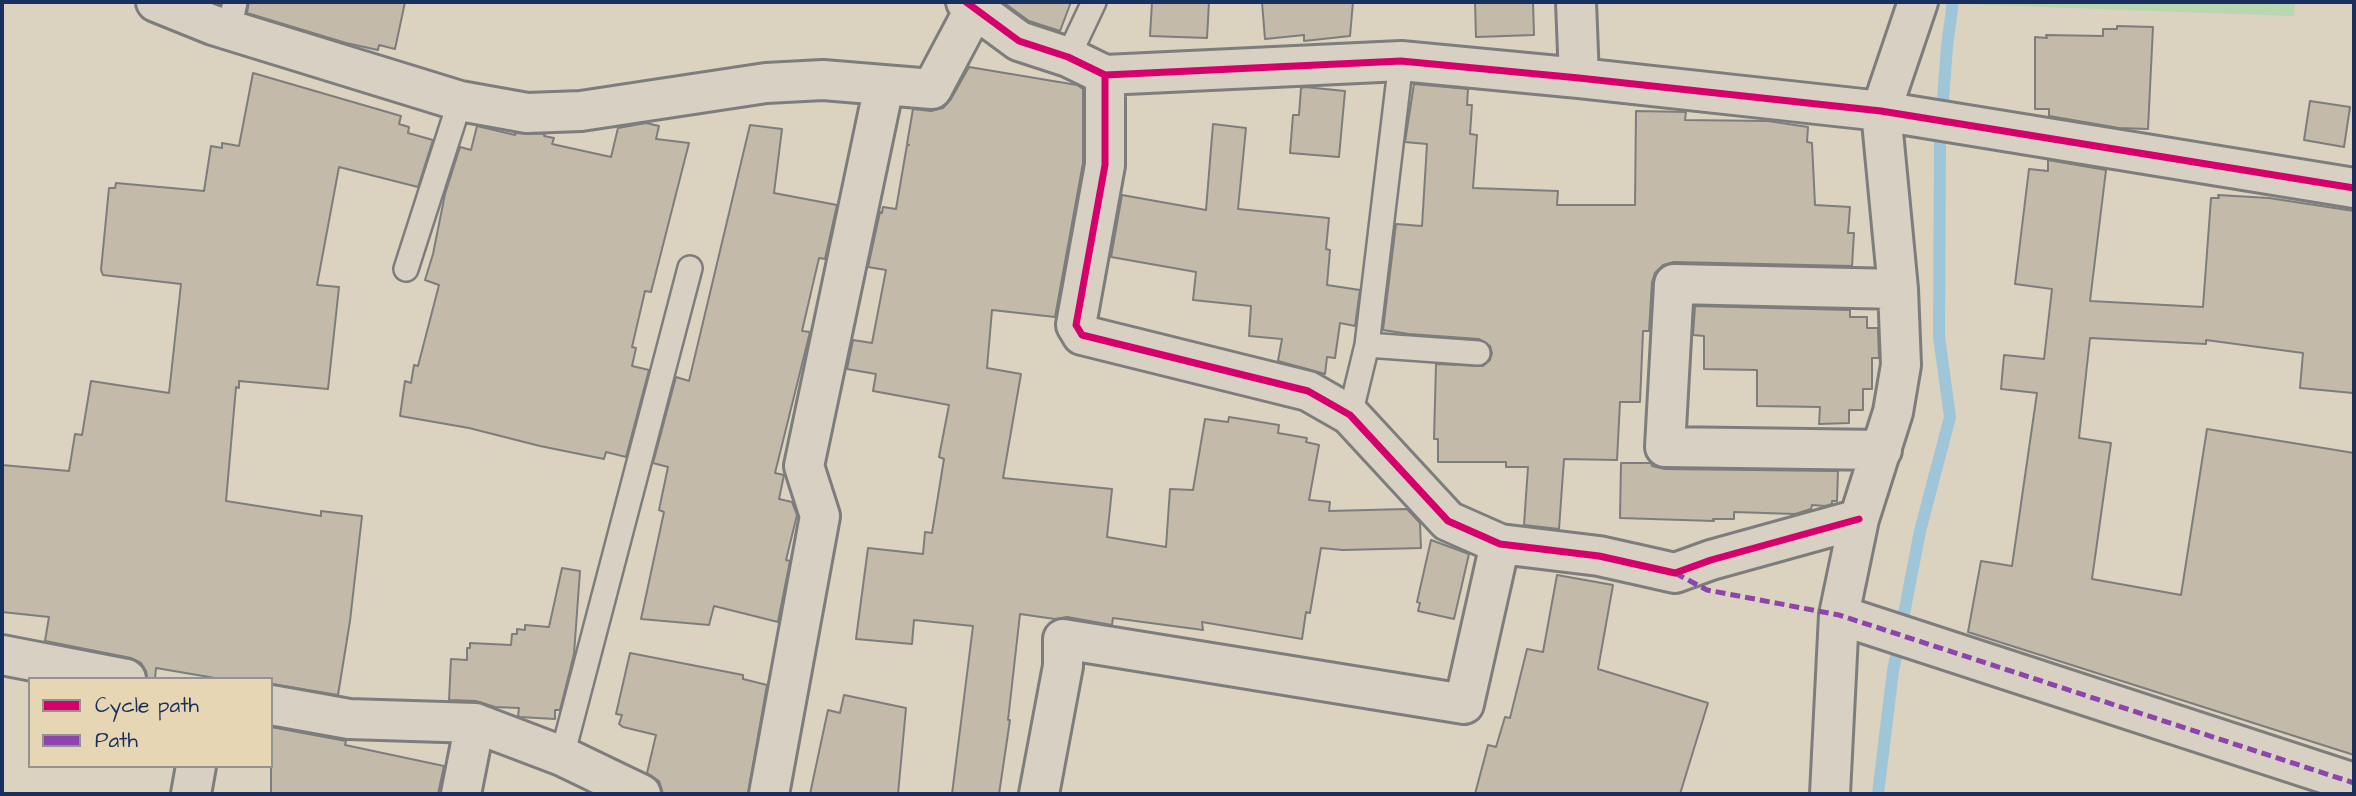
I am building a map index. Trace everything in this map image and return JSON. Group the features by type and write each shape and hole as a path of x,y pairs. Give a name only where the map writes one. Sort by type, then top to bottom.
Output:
{"street":[{"path":"156,2 213,25 232,16 460,101 527,113 581,111 766,83 823,80 932,89 970,5 1019,41 1068,57 1105,75 1401,61 1881,111 2354,188"},
{"path":"1576,2 1579,78"},
{"path":"1830,794 1839,615 1859,519 1893,412 1901,365 1898,289 1881,111 1918,2"},
{"path":"1105,75 1105,165 1076,325 1082,335 1308,391 1350,415 1448,521 1500,544 1599,555 1675,573 1711,560 1859,519"},
{"path":"769,794 820,516 803,466 884,86"},
{"path":"1882,450 1665,447 1674,284 1898,289"},
{"path":"1039,794 1063,666 1063,639 1464,704 1500,544"},
{"path":"1839,615 2312,783 2354,783"},
{"path":"2,655 117,677"},
{"path":"273,705 349,719 475,723 562,756 641,794"},
{"path":"461,794 475,723"},
{"path":"191,794 196,768"}],"lane":[{"path":"1068,57 1094,2"},
{"path":"1350,415 1367,345 1401,61"},
{"path":"406,269 460,101"},
{"path":"562,756 690,268"},
{"path":"1367,345 1478,353"}],"green space":[{"path":"2295,2 2294,16 1961,4"}],"building":[{"path":"249,2 405,2 395,49 379,45 378,50 247,13"},
{"path":"1003,2 1071,2 1060,31 1029,21"},
{"path":"1152,2 1209,2 1207,38 1150,36"},
{"path":"1262,2 1353,2 1350,36 1304,41 1304,35 1265,39"},
{"path":"1475,2 1533,2 1534,35 1476,37"},
{"path":"2117,26 2153,27 2148,129 2119,128 2049,116 2049,109 2035,109 2035,37 2103,36 2103,29 2117,29"},
{"path":"969,67 1077,85 1083,89 1083,163 1055,317 992,310 987,368 1021,374 1003,478 1112,489 1107,537 1166,547 1170,489 1193,490 1205,419 1228,422 1229,417 1279,425 1278,433 1307,438 1306,442 1319,445 1309,500 1330,502 1329,511 1407,509 1420,523 1421,548 1321,548 1310,613 1306,612 1302,639 1202,622 1203,630 1113,618 1112,625 1067,617 1055,619 1020,614 1010,720 999,794 952,794 973,626 914,620 912,644 856,639 868,548 923,554 925,532 932,533 944,459 939,457 949,405 873,391 876,374 847,369 853,340 872,343 886,270 868,267 880,212 882,213 883,207 896,209 913,109 931,111 943,108"},
{"path":"253,73 401,116 399,124 409,127 408,133 433,140 418,187 339,167 317,285 339,287 328,389 239,381 239,388 236,387 226,501 321,516 321,511 362,516 338,695 273,684 273,677 209,677 156,668 155,677 147,677 141,663 131,658 45,641 49,617 2,612 2,465 69,471 75,434 82,435 91,381 169,393 181,284 103,275 101,270 109,188 115,188 116,183 204,191 211,146 222,148 222,143 239,146"},
{"path":"1414,84 1468,89 1467,105 1472,105 1470,134 1477,135 1473,188 1558,191 1557,205 1635,205 1636,111 1686,112 1685,120 1768,121 1808,127 1807,142 1812,143 1815,205 1850,207 1848,233 1854,233 1852,266 1674,262 1663,265 1655,273 1652,282 1649,331 1643,331 1640,402 1620,402 1617,460 1564,459 1559,529 1524,525 1528,467 1506,467 1506,462 1438,462 1438,439 1434,439 1436,364 1483,366 1490,360 1490,346 1479,339 1383,330 1396,224 1422,226 1427,144 1405,142"},
{"path":"1301,88 1345,91 1339,157 1290,153 1293,115 1299,115"},
{"path":"2310,101 2350,107 2344,147 2304,140"},
{"path":"646,123 659,126 656,139 689,143 651,292 645,291 632,347 636,348 632,366 649,370 626,457 606,452 604,459 469,428 400,416 405,381 411,383 414,365 418,366 439,285 425,280 445,194 460,147 471,150 477,126 515,135 545,134 544,136 554,138 552,144 611,157 618,128"},
{"path":"1213,124 1246,128 1238,209 1329,218 1327,285 1360,290 1355,326 1340,323 1335,358 1327,357 1325,374 1278,361 1282,339 1249,336 1251,306 1193,300 1196,272 1111,257 1122,195 1206,210"},
{"path":"750,125 782,129 774,193 837,205 825,259 819,258 802,331 810,332 775,473 784,475 779,499 792,502 797,515 786,560 790,561 778,622 714,606 709,625 641,619 664,512 659,510 668,467 653,463 676,377 689,381"},
{"path":"2048,160 2106,170 2090,301 2203,307 2211,198 2219,198 2218,195 2269,198 2354,211 2353,393 2300,388 2303,353 2206,340 2206,344 2090,338 2079,438 2111,443 2092,579 2181,595 2207,429 2354,453 2354,755 1968,632 1981,561 2012,566 2037,393 2001,389 2004,355 2044,359 2052,289 2015,284 2029,169 2048,171"},
{"path":"1695,306 1850,310 1850,317 1867,317 1867,328 1878,328 1879,358 1872,358 1872,389 1863,389 1863,410 1849,410 1849,423 1819,424 1820,407 1757,406 1757,370 1704,369 1704,336 1693,335"},
{"path":"1621,463 1651,463 1652,466 1665,469 1838,471 1837,501 1825,506 1812,505 1811,509 1795,514 1734,512 1734,519 1713,519 1714,521 1620,518"},
{"path":"1431,540 1469,554 1454,619 1418,611 1420,603 1417,602"},
{"path":"562,568 580,571 574,654 560,710 555,710 555,719 520,717 519,708 449,700 451,659 467,660 470,643 511,645 512,634 517,634 517,629 525,630 525,625 549,627"},
{"path":"1557,575 1613,585 1598,669 1708,703 1680,794 1475,794 1488,745 1496,747 1505,717 1510,718 1527,649 1543,652"},
{"path":"630,653 743,675 743,679 767,685 748,794 663,794 659,781 647,773 656,735 623,727 619,724 622,715 616,714"},
{"path":"844,695 906,708 898,794 810,794 828,710 840,713"},
{"path":"273,727 346,741 345,745 444,766 438,794 271,794"}],"waterway":[{"path":"1878,794 1893,671 1920,531 1950,417 1939,337 1940,142 1953,2"}],"marked path":[{"path":"1675,573 1707,590 1839,615 2354,783"}],"cycle path":[{"path":"966,2 1019,41 1068,57 1105,75 1401,61 1881,111 2354,188"},
{"path":"1105,75 1105,165 1076,325 1082,335 1308,391 1350,415 1448,521 1500,544 1599,556 1675,573 1711,560 1859,519"}]}
